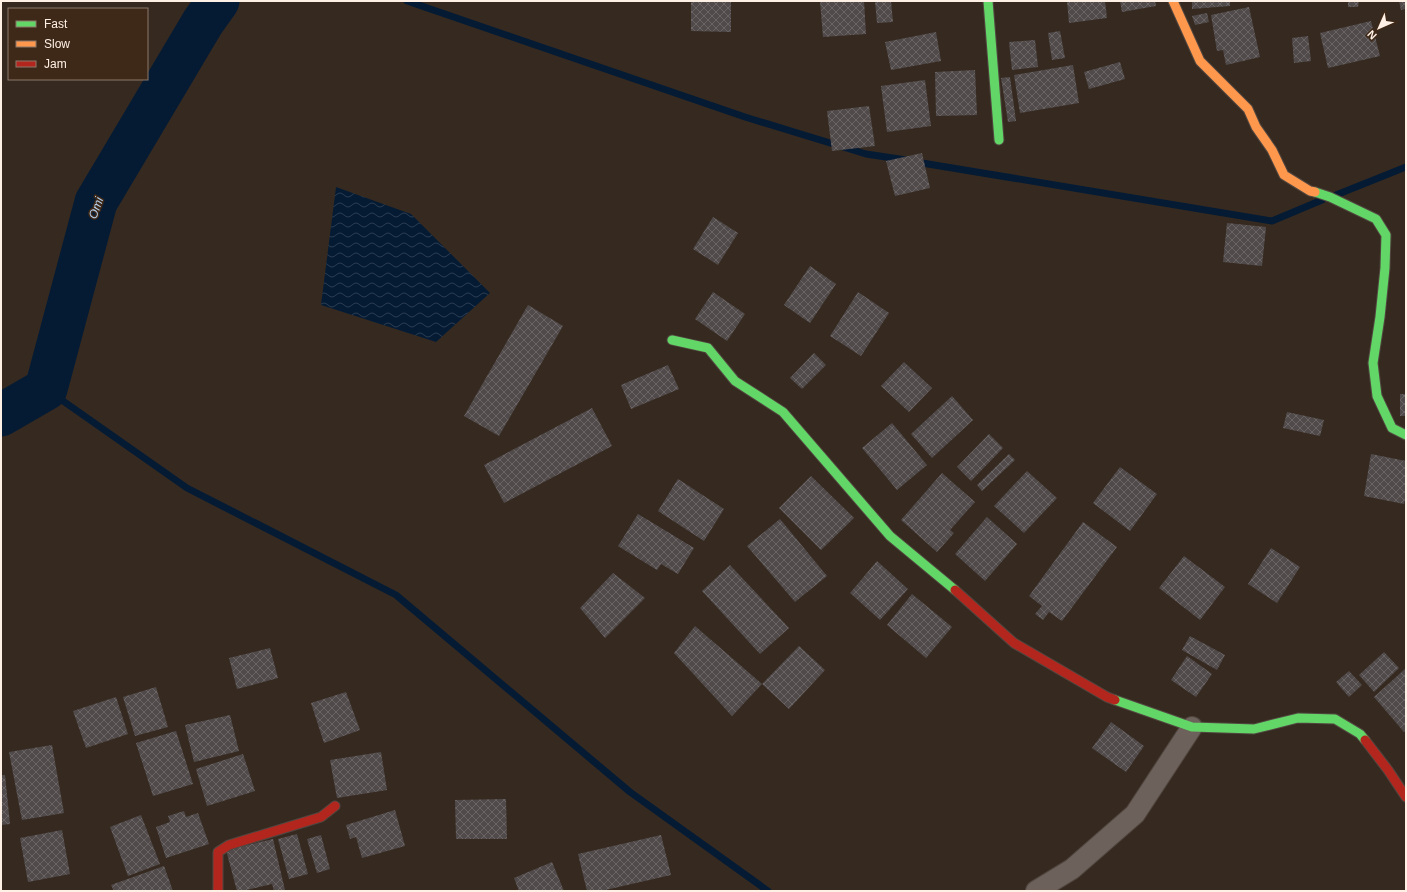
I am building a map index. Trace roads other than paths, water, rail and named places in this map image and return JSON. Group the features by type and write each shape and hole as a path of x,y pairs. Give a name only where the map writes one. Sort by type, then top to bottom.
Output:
{"street":[{"path":"988,1 999,140"},
{"path":"1173,1 1200,61 1248,109 1256,127 1272,150 1284,175 1310,190 1330,197 1376,219 1386,235 1380,316 1373,363 1377,396 1392,428 1406,435"},
{"path":"672,340 708,348 735,381 783,412 890,536 962,596 1014,643 1107,697 1192,727 1254,729 1298,718 1335,719 1360,734 1388,770 1406,798"},
{"path":"1036,891 1072,869 1134,814 1192,727"},
{"path":"218,891 218,852 229,845 320,817 335,806"}],"water":[{"path":"336,187 411,214 490,293 436,342 321,305"}],"waterway":[{"name":"Omi","path":"1,415 46,389 96,202 203,22 218,1"},
{"path":"407,1 745,117 866,154 906,160"},
{"path":"916,162 1272,221 1322,200"},
{"path":"1336,195 1406,167"},
{"path":"46,389 187,488 396,595 630,792 768,891"}]}
